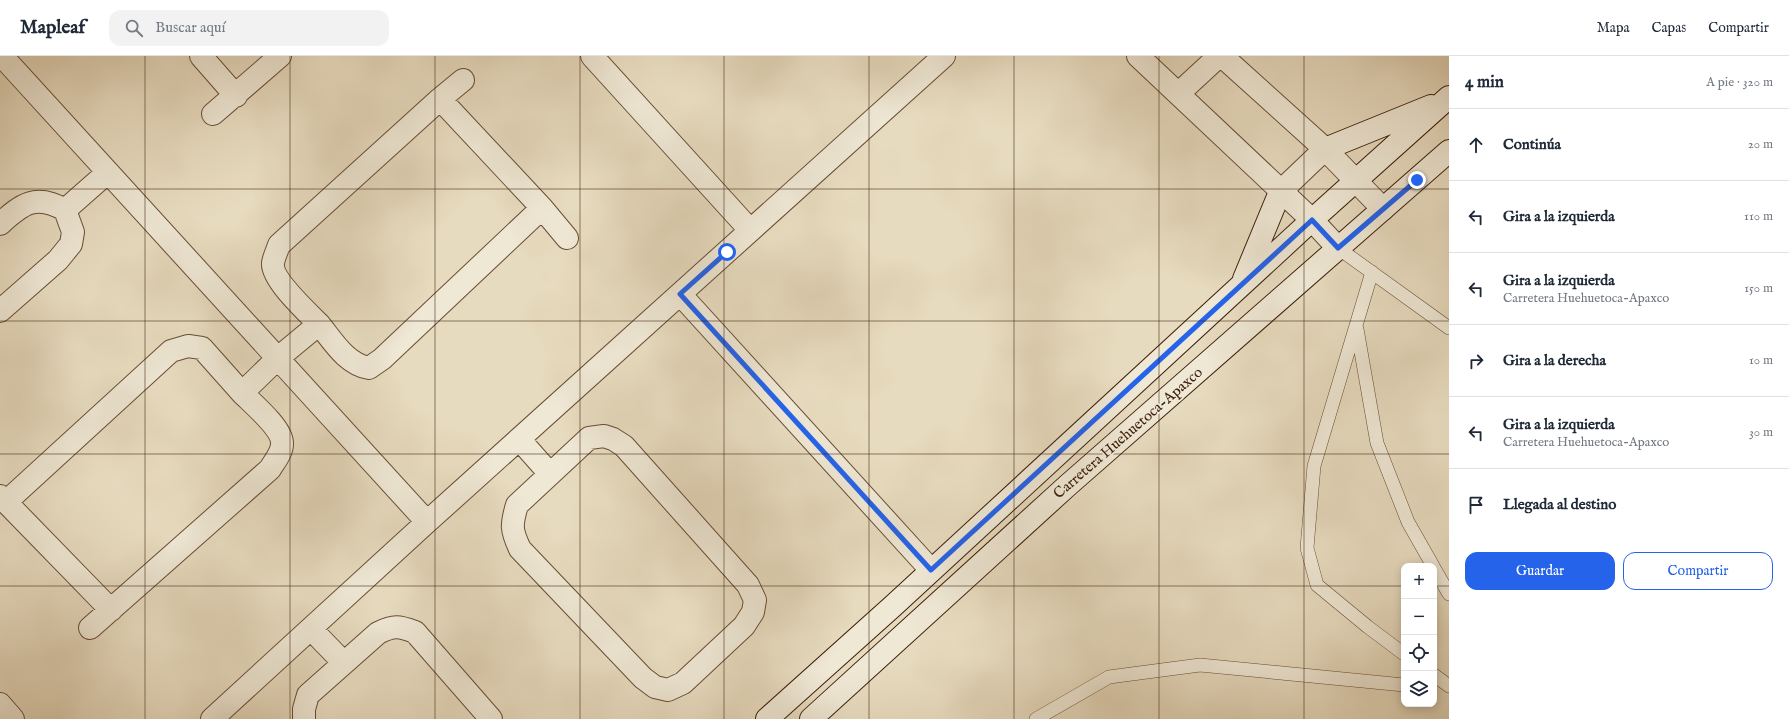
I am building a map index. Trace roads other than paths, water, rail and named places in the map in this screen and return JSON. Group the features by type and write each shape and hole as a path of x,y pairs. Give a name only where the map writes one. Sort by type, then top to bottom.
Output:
{"street":[{"path":"2,56 107,173 427,522"},
{"path":"201,56 236,96"},
{"path":"213,114 236,96 280,56"},
{"path":"592,56 750,230"},
{"path":"212,719 427,522 944,56"},
{"path":"1138,56 1179,93 1280,192 1312,220 1338,248"},
{"path":"1179,93 1220,56 1325,149 1383,209"},
{"path":"463,80 440,99 279,245 273,264 276,275 286,289 319,324 346,356 358,366 369,368 382,359 542,208"},
{"path":"440,99 542,208 566,238"},
{"path":"1241,286 1280,192 1325,149 1447,99"},
{"name":"Carretera Huehuetoca-Apaxco","path":"767,719 1312,220 1447,99"},
{"name":"Carretera Huehuetoca-Apaxco","path":"811,719 1067,486 1449,151"},
{"path":"65,210 107,173"},
{"path":"0,224 18,207 37,201 52,202 65,210 73,232 71,244 58,260 0,311"},
{"path":"680,294 931,570"},
{"path":"242,393 278,358 319,324"},
{"path":"90,628 111,610 270,469 278,457 282,444 279,432 202,348 188,346 171,351 3,499 111,610"},
{"path":"604,436 613,439 624,446 748,585 755,600 753,612 744,626 683,683 668,690 655,687 643,678 520,549 513,533 513,519 517,505 550,474 589,438 604,436"},
{"path":"519,439 550,474"},
{"path":"304,719 304,709 308,695 378,633 391,626 402,627 415,632 491,719"},
{"path":"311,629 344,663"},
{"path":"0,704 13,719"}],"lane":[{"path":"1338,248 1449,328"},
{"path":"1372,272 1314,466 1307,548 1317,585 1401,652"},
{"path":"1356,326 1377,443 1408,522 1432,563"},
{"path":"1437,572 1449,594"},
{"path":"1036,719 1109,676 1200,665 1401,685"},
{"path":"1437,677 1449,686"},
{"path":"1437,688 1449,689"}]}
